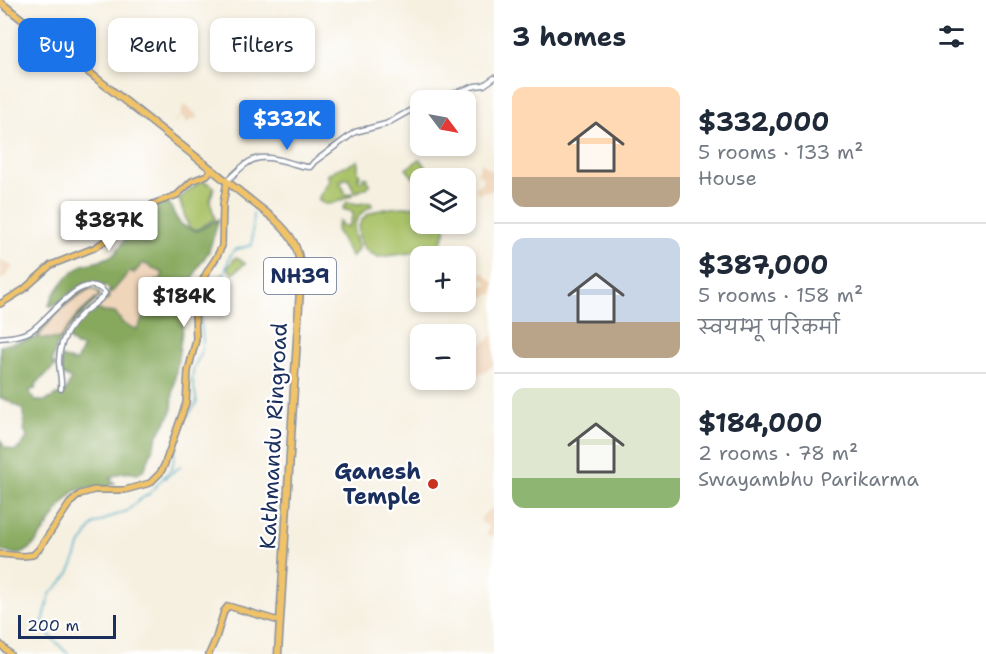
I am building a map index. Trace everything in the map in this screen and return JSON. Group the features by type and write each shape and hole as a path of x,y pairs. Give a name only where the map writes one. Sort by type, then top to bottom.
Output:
{"highway":[{"name":"Kathmandu Ringroad","path":"0,2 273,218 287,231 296,247 300,265 278,654"}],"main road":[{"path":"0,304 23,290 51,264 94,249 153,204 175,196 192,181 207,175 212,169"},
{"path":"0,554 23,556 35,553 70,503 80,494 94,490 125,490 150,483 165,465 186,403 188,371 196,340 196,296 222,246 223,204 227,181"},
{"path":"209,654 224,611 228,606 279,621"},
{"path":"0,644 10,654"}],"street":[{"path":"467,90 484,85 494,78"},
{"path":"227,181 247,163 260,157 310,167 355,132 386,124 410,111"},
{"path":"0,338 16,336 32,330 54,309 84,287 94,286 103,290 105,293 102,298 76,320 62,342 59,362 61,389"}],"shaded area":[{"path":"184,104 198,116 188,123 181,116 175,123 174,121 180,116"},
{"path":"303,114 304,128 293,128 290,130 291,133 287,134 284,121 287,115"},
{"path":"480,162 494,172 494,188 488,193 486,191 479,194 476,190 476,187 483,182 482,177 477,173"},
{"path":"0,259 14,267 0,281"},
{"path":"143,263 164,273 160,282 157,280 153,299 137,329 122,324 118,316 96,309 108,300 110,291 131,270 134,273"},
{"path":"483,272 494,283 494,293 476,300 476,284 482,286 488,284 480,275"},
{"path":"91,288 99,293 99,296 77,316 60,339 38,338 61,308"},
{"path":"494,335 494,365 476,377 476,344 481,345"},
{"path":"494,507 493,536 487,536 489,527 480,521 483,515"}],"green space":[{"path":"420,159 427,168 410,168 410,174 406,169"},
{"path":"358,160 360,176 357,177 359,181 363,181 363,177 368,178 367,182 370,183 368,187 355,193 348,178 340,181 346,195 352,193 352,195 330,204 318,199 330,179 327,176 330,173"},
{"path":"201,181 214,187 210,201 215,219 196,230 189,228 179,199"},
{"path":"347,202 358,204 371,202 372,206 364,211 356,221 354,233 359,247 352,258 336,230 339,221 341,225 347,227 350,224 353,212 343,209"},
{"path":"169,203 179,222 197,231 219,219 209,251 189,286 172,411 158,435 145,468 138,474 127,472 110,479 115,483 108,486 77,490 67,498 40,537 26,551 12,554 0,551 0,439 4,447 15,451 27,438 22,409 0,398 0,346 35,338 47,321 73,297 90,287 99,292 100,297 77,319 58,344 52,362 55,366 36,384 35,389 30,390 31,396 36,401 45,401 66,391 71,379 62,374 61,357 76,362 83,347 76,346 67,337 84,315 106,298 110,289 103,285 85,284 51,307 49,305 54,294 67,277 83,265 115,254 136,224 160,204","holes":["143,263 163,273 160,281 156,280 154,286 156,287 151,298 153,300 137,329 124,324 116,313 96,309 110,298 108,296 110,291 112,292 130,271 134,273","91,288 99,292 99,296 77,316 60,339 38,338 49,322 75,298"]},
{"path":"410,207 410,234 445,234 440,246 410,246 410,253 379,257 365,249 359,235 361,222 373,212"},
{"path":"236,257 245,263 233,274 227,268"}],"waterway":[{"path":"68,654 42,626 50,594 67,577 78,549 93,525 127,511 149,494 172,468 182,426 197,403 192,378 203,341 201,321 203,302 211,283 224,274 234,250 252,245 253,213"},
{"path":"165,478 181,466"}],"place":[{"name":"Ganesh Temple","path":"433,484"}]}
